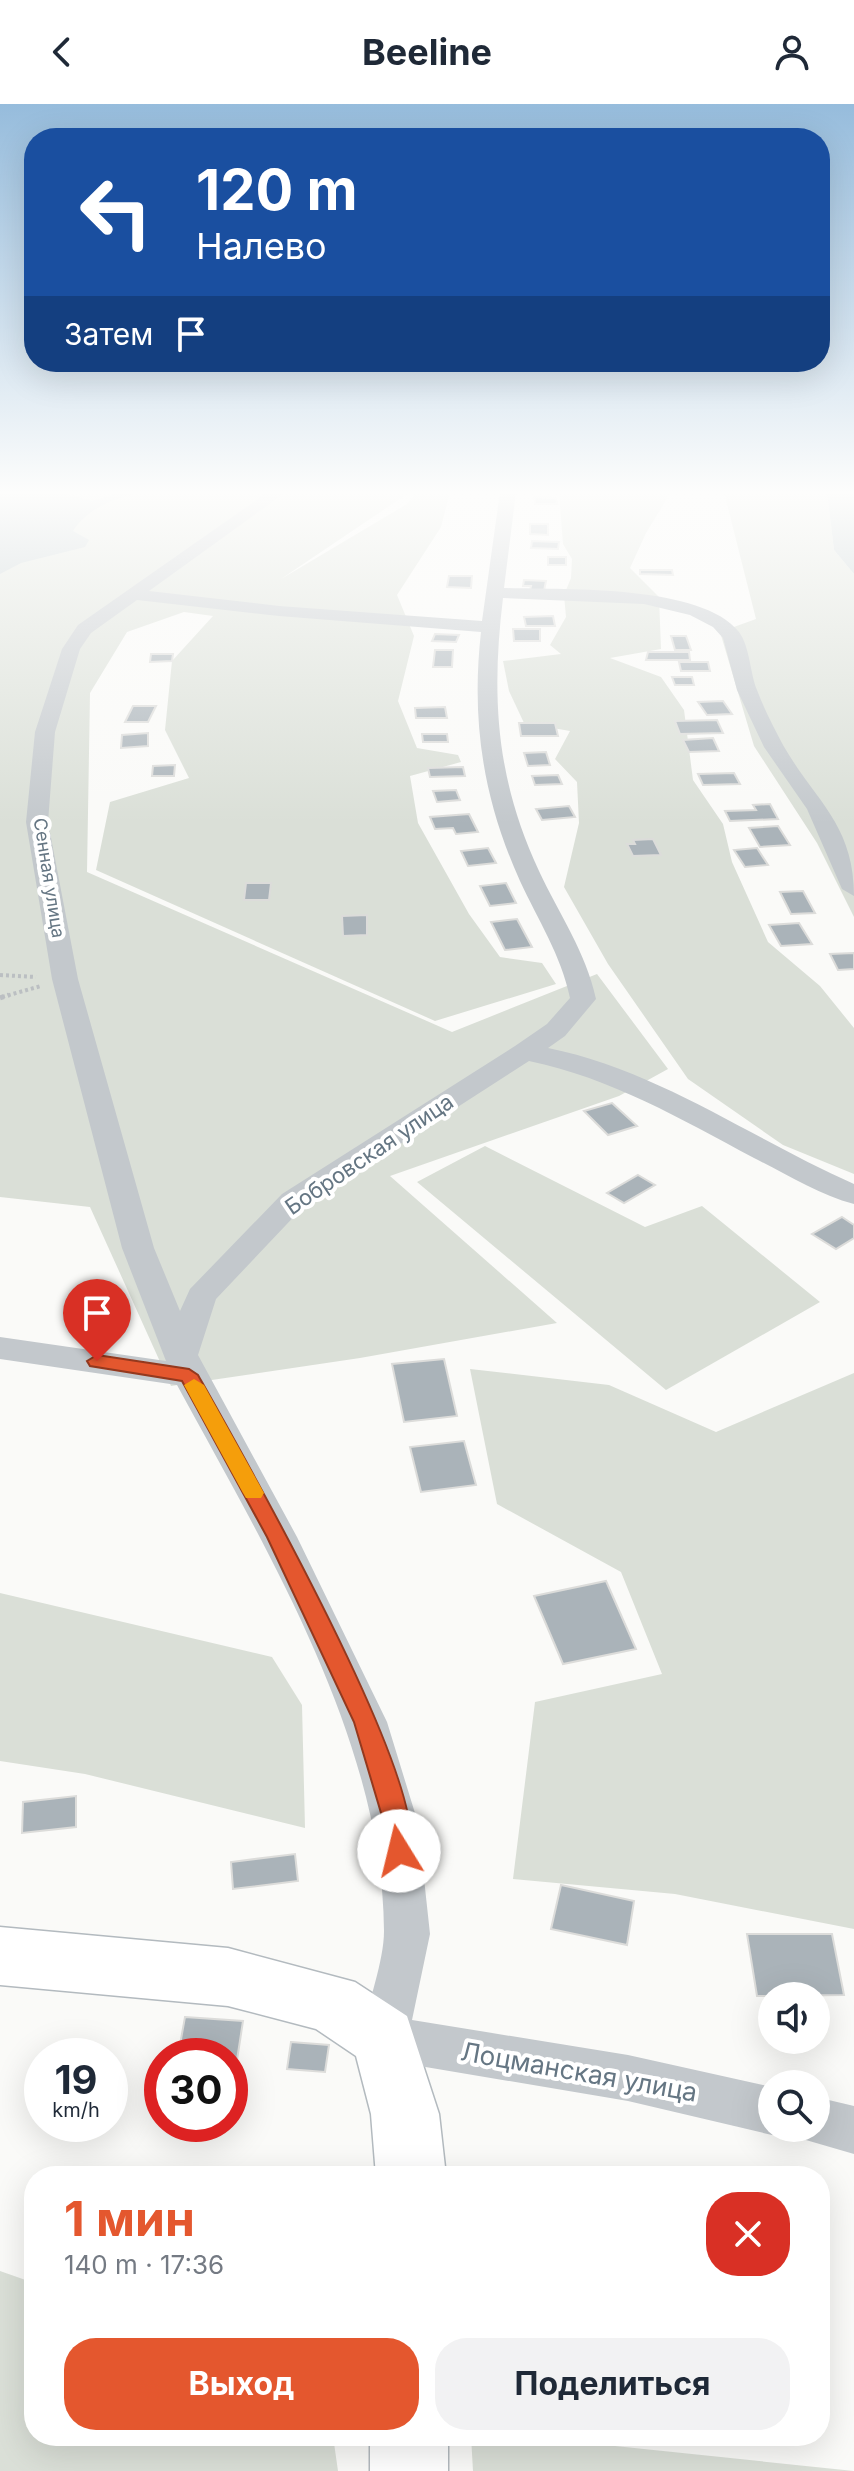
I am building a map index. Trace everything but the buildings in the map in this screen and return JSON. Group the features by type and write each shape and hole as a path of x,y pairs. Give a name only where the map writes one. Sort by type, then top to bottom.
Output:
{"street":[{"name":"Сенная улица","path":"119,602 84,629 71,649 45,732 37,822 65,979 138,1248 185,1365"},
{"path":"223,602 492,627"},
{"name":"Бобровская улица","path":"185,1365 201,1296 293,1200 525,1052 556,1030 583,999 578,968 534,885 502,807 486,725 496,602"},
{"path":"659,602 696,611 719,623 732,636 747,690 774,747 818,809 854,889"},
{"path":"525,1052 588,1066 638,1086 811,1177 854,1195"},
{"path":"0,1348 185,1365 278,1537 366,1722 396,1823 407,1934 384,2038 405,2114 410,2166"},
{"name":"Лоцманская улица","path":"0,1956 228,1977 332,2003 384,2038 628,2078 758,2108"},
{"path":"830,2124 854,2130"},
{"path":"409,2446 409,2471"}],"path":[{"path":"0,975 65,979"},
{"path":"0,998 65,979"}],"shaded area":[{"path":"0,602 400,602 414,636 398,701 417,748 458,755 461,762 410,776 418,823 469,914 500,957 542,963 556,984 435,1021 96,870 110,802 189,778 165,730 172,661 213,616 184,612 127,632 90,693 87,872 452,1032 597,974 668,1069 619,1096 390,1176 557,1323 360,1358 171,1386 90,1207 0,1197"},
{"path":"565,602 659,602 661,649 610,658 661,677 684,710 693,780 723,824 732,862 768,942 820,986 854,1028 854,1174 783,1145 688,1079 608,964 564,887 579,823 577,782 555,759 570,731 524,723 509,691 503,661 561,654 550,645 566,617"},
{"path":"752,602 854,602 854,917 817,843 754,746 720,632 756,619"},
{"path":"485,1146 645,1227 702,1206 820,1302 666,1390 417,1182"},
{"path":"470,1369 609,1385 716,1432 854,1373 854,1929 675,1894 513,1879 535,1702 662,1674 621,1572 497,1504"},
{"path":"0,1593 272,1657 302,1705 305,1828 85,1774 0,1761"},
{"path":"0,2271 24,2279 24,2446 334,2446 338,2471 0,2471"},
{"path":"472,2446 615,2446 854,2471 473,2471"}],"slow traffic":[{"path":"194,1385 254,1493"}],"route":[{"path":"97,1361 189,1375 278,1537 366,1722 396,1823 399,1851"}]}
